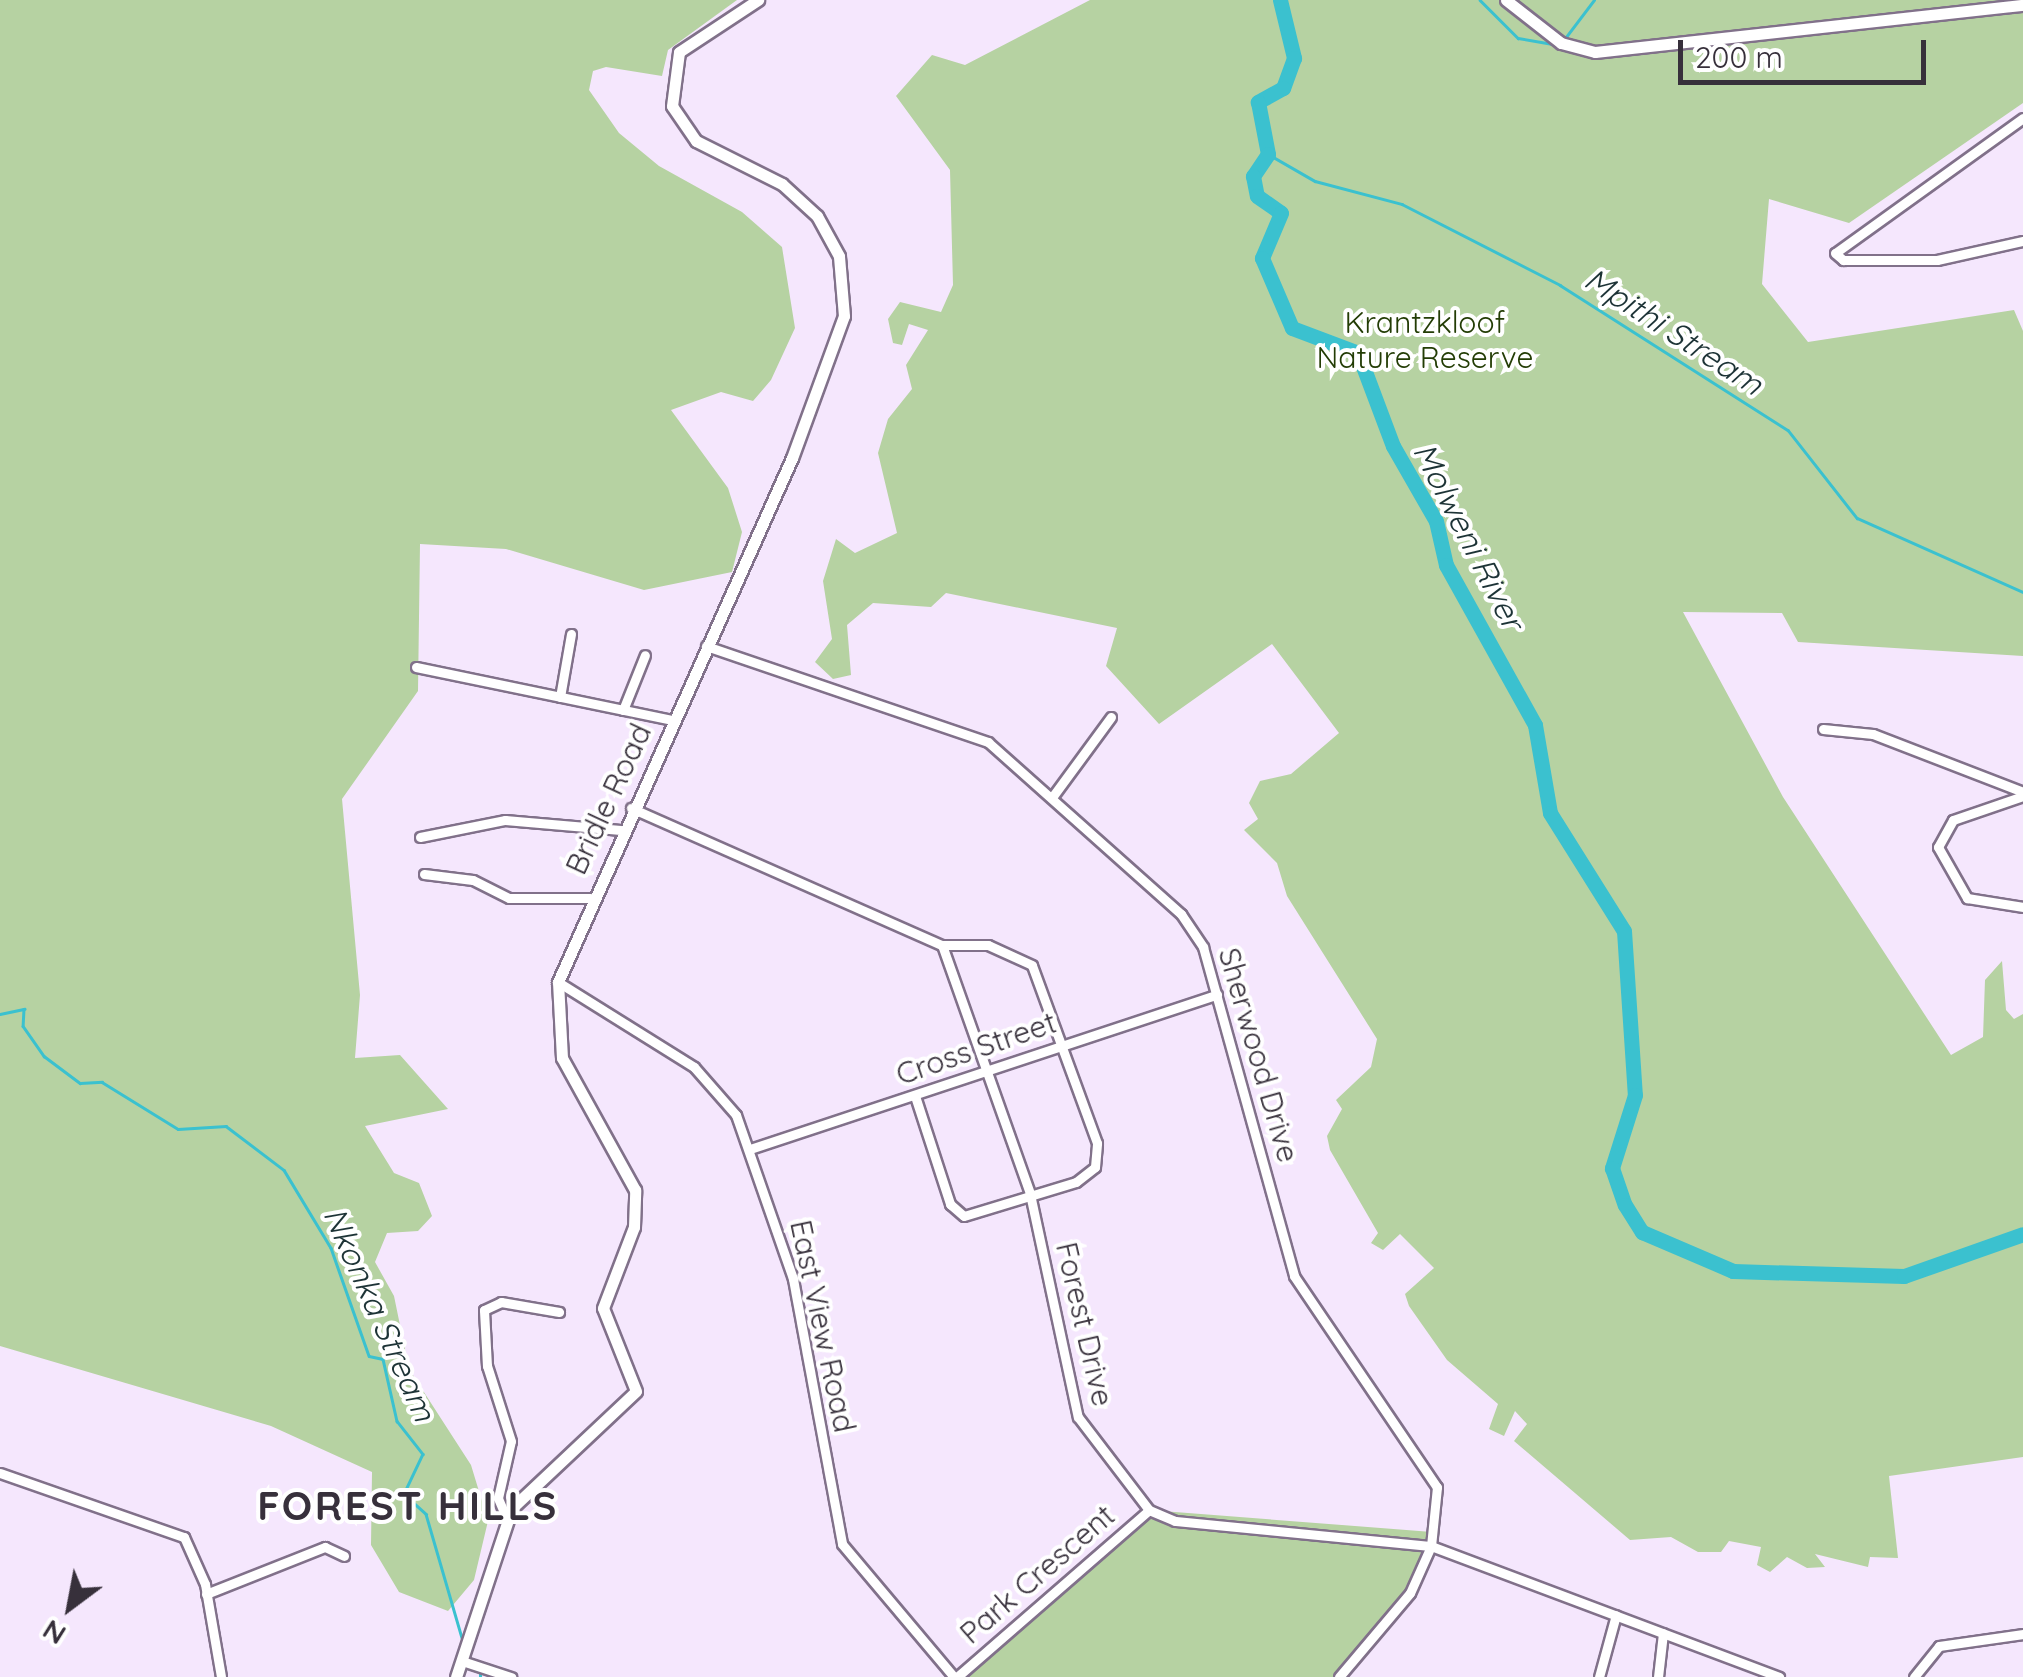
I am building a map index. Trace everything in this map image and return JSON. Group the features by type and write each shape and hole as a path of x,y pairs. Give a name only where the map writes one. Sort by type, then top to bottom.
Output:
{"main road":[{"name":"Bridle Road","path":"456,1677 506,1518 637,1386 602,1308 634,1228 636,1190 562,1058 558,982 590,898 798,446 844,316 839,256 816,216 782,184 696,141 672,106 679,52 758,0"},
{"path":"1506,0 1561,42 1595,52 2023,5"}],"street":[{"path":"2023,118 1835,253 1844,260 1937,260 2023,241"},
{"path":"560,697 572,634"},
{"name":"Sherwood Drive","path":"706,646 974,734 1053,796 1181,914 1217,995 1294,1276 1429,1472 1437,1504 1432,1546"},
{"path":"624,710 645,655"},
{"path":"416,667 672,720"},
{"path":"1053,796 1111,717"},
{"path":"1822,729 1872,734 2023,794"},
{"path":"2023,794 1953,820 1938,847 1966,898 2023,907"},
{"path":"631,808 942,946 988,945 1032,965 1064,1045 1098,1156 1076,1182 1030,1194 976,1215 956,1212 914,1096"},
{"path":"420,837 505,820 621,830"},
{"path":"424,874 473,880 509,898 590,898"},
{"name":"Forest Drive","path":"942,946 990,1070 1030,1194 1078,1416 1150,1510"},
{"name":"East View Road","path":"558,982 707,1076 750,1149 793,1279 842,1544 955,1677"},
{"name":"Cross Street","path":"750,1149 1217,995"},
{"path":"506,1518 498,1498 511,1441 487,1366 484,1310 501,1302 559,1312"},
{"path":"0,1473 184,1537 206,1594 221,1677"},
{"path":"1150,1510 1175,1521 1432,1546 1779,1677"},
{"name":"Park Crescent","path":"955,1677 1150,1510"},
{"path":"1339,1677 1397,1612 1432,1546"},
{"path":"206,1594 325,1547 344,1556"},
{"path":"1599,1677 1616,1616"},
{"path":"1658,1677 1663,1633"},
{"path":"1914,1677 1939,1646 2023,1634"},
{"path":"462,1661 510,1677"}],"green space":[{"path":"0,0 737,0 668,50 662,76 606,67 593,71 589,90 619,133 659,166 742,212 782,247 795,328 771,380 753,401 721,392 671,410 728,488 742,532 732,572 644,590 506,549 420,544 418,691 342,799 360,995 355,1058 400,1055 448,1109 365,1126 394,1173 419,1183 432,1216 418,1231 387,1233 375,1262 394,1296 409,1369 471,1465 488,1521 474,1580 448,1611 399,1592 371,1545 372,1472 271,1426 0,1346"},
{"name":"Krantzkloof Nature Reserve","path":"1090,0 2023,0 2023,103 1849,223 1769,199 1762,284 1808,342 2014,310 2023,331 2023,656 1798,642 1782,613 1683,612 1783,797 1951,1055 1983,1037 1985,980 2002,961 2006,1010 2014,1019 2023,1014 2023,1457 1889,1476 1898,1558 1870,1557 1868,1567 1815,1554 1825,1567 1807,1568 1787,1557 1770,1572 1757,1565 1761,1547 1729,1541 1721,1552 1698,1552 1671,1537 1630,1540 1514,1441 1527,1424 1515,1411 1504,1436 1489,1429 1498,1404 1447,1360 1409,1306 1405,1294 1434,1268 1400,1234 1383,1250 1371,1243 1378,1233 1330,1150 1327,1136 1342,1109 1336,1100 1371,1067 1377,1039 1287,896 1277,863 1244,830 1258,819 1249,803 1260,781 1291,774 1339,733 1272,644 1159,724 1106,666 1117,628 946,593 931,607 873,603 847,625 851,675 833,679 815,662 832,639 823,581 836,539 855,553 897,533 878,453 888,419 912,389 906,365 928,330 909,324 902,345 893,343 888,319 900,302 941,312 953,285 950,170 896,96 932,55 965,65"},
{"path":"1149,1510 1432,1532 1405,1603 1336,1677 963,1677"}],"waterway":[{"name":"Molweni River","path":"1280,0 1294,58 1283,88 1258,102 1268,154 1253,176 1257,196 1281,213 1262,258 1292,328 1358,353 1393,446 1436,521 1446,565 1535,725 1550,813 1624,931 1635,1095 1612,1168 1625,1205 1642,1232 1733,1271 1904,1276 2023,1234"},
{"path":"1480,0 1518,38 1559,45"},
{"path":"1566,37 1594,0"},
{"name":"Mpithi Stream","path":"1268,154 1315,181 1402,204 1560,285 1788,430 1857,518 2023,592"},
{"name":"Nkonka Stream","path":"0,1014 24,1009 23,1026 44,1056 80,1083 102,1082 178,1129 226,1126 284,1170 331,1248 369,1356 383,1359 397,1421 423,1454 404,1494 426,1514 462,1638"},
{"name":"Nkonka Stream","path":"480,1672 480,1677"}],"district":[{"name":"FOREST HILLS","path":"408,1505"}]}
